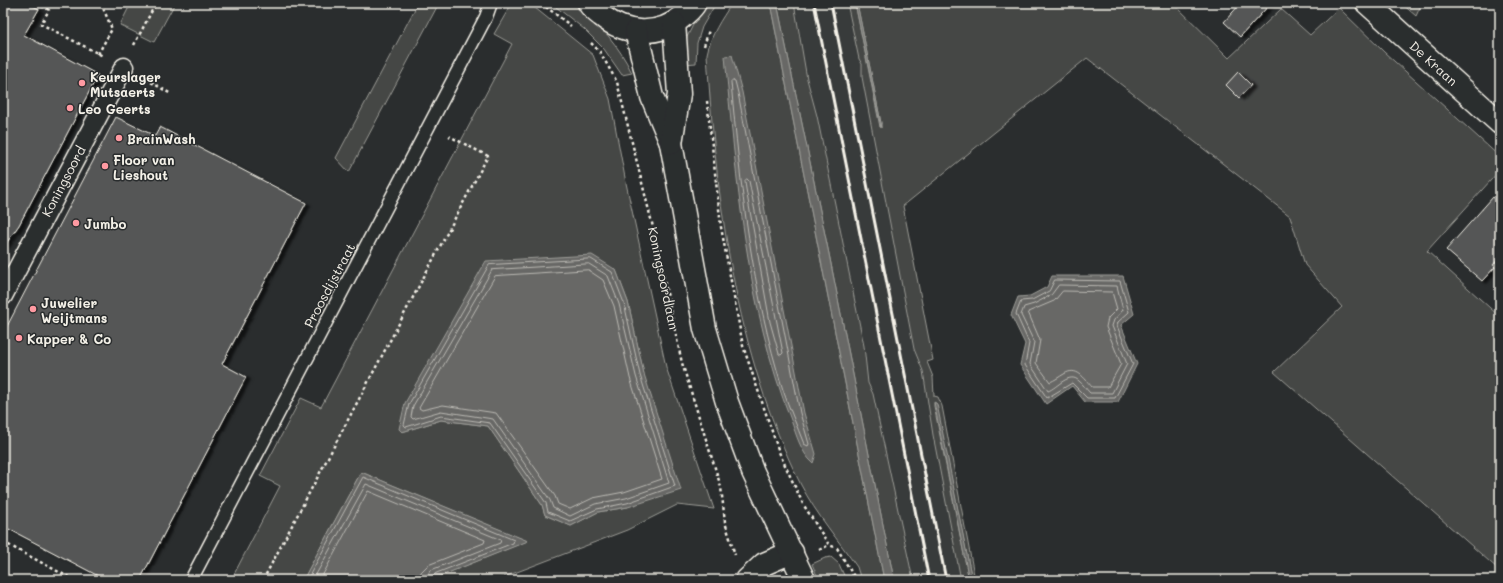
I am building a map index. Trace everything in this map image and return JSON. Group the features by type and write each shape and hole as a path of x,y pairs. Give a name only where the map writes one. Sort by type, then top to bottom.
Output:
{"street":[{"path":"589,3 592,8 611,24 636,32 656,30 674,23 692,8 694,3"},
{"name":"De Kraan","path":"1367,3 1500,123"},
{"path":"671,143 679,94 674,23"},
{"path":"636,32 646,77 671,143 705,329 727,402 753,472 804,580"},
{"name":"Koningsoord","path":"3,296 124,67"},
{"path":"747,580 764,564 792,552"}],"lane":[{"name":"Proosdijstraat","path":"191,580 430,125 486,17 491,3"}],"path":[{"path":"36,3 48,10 41,24 124,67 171,94"},
{"path":"98,54 112,29 101,3"},
{"path":"124,67 156,3"},
{"path":"541,3 575,29"},
{"path":"703,47 710,28"},
{"name":"Koningsoordlaan","path":"585,38 600,52 617,82 652,223 682,363 721,487 725,522 736,558"},
{"path":"706,99 721,227 743,346 779,452 803,504 829,545 837,548 856,580"},
{"path":"263,580 488,156 430,125"},
{"path":"3,542 74,580"}],"shaded area":[{"path":"131,3 175,3 154,42 120,25"},
{"path":"418,3 439,3 349,172 336,158"},
{"path":"512,3 529,3 593,55 610,99 626,183 666,367 714,509 677,505 627,530 496,580 430,580 527,541 361,472 303,580 231,580 280,486 260,476 301,398 321,407 512,44 494,34","holes":["616,270 628,302 644,374 628,507 598,512 571,526 545,515 542,505 488,426 441,420 402,432"]},
{"path":"551,3 579,3 615,44 632,73 622,75 604,49 584,29"},
{"path":"704,3 716,3 702,27 697,43 696,63 685,64 686,39"},
{"path":"732,3 770,3 884,580 861,580 857,567 807,496 778,435 760,382 745,329 723,219 716,164 707,54 720,21"},
{"path":"777,3 794,3 807,79 817,116 864,346 868,383 873,394 913,580 894,580"},
{"path":"794,3 847,3 859,58 862,64 862,77 914,349 923,371 933,435 961,580 913,580 873,394 868,383 864,346 817,116 807,79"},
{"path":"847,3 855,3 880,127 881,123 857,3 1173,3 1229,58 1281,9 1310,35 1339,8 1384,52 1500,157 1500,170 1427,251 1500,317 1500,567 1498,569 1274,372 1342,307 1305,265 1290,216 1087,58 903,206 933,360 927,362 933,377 934,396 938,397 942,406 975,580 972,580 936,403 934,403 969,580 961,580 933,435 923,371 914,349 862,77 862,64 859,59"},
{"path":"1401,3 1422,3 1416,16"},
{"path":"831,557 839,564 846,580 819,580 812,564"}],"water":[{"path":"770,3 777,3 894,580 884,580"},
{"path":"855,3 857,3 881,128"},
{"path":"732,55 742,92 804,413 816,454 813,463 805,454 799,443 776,377 763,332 753,287 745,241 729,102 725,56"},
{"path":"592,255 616,270 628,302 644,374 681,490 628,507 598,512 571,526 545,515 542,505 488,426 441,420 402,432 399,429 405,403 486,261"},
{"path":"1052,276 1123,276 1134,314 1121,325 1137,364 1118,402 1085,402 1072,386 1046,404 1020,365 1025,344 1011,315 1018,297 1030,296 1047,287"},
{"path":"934,402 937,404 972,580 969,580"},
{"path":"361,472 528,541 430,580 303,580"}],"building":[{"path":"3,3 27,3 39,9 24,35 98,75 19,225 3,248"},
{"path":"1241,3 1271,3 1240,37 1224,22"},
{"path":"1238,72 1251,85 1239,98 1226,85"},
{"path":"116,117 155,136 160,127 306,203 222,364 246,377 140,580 106,580 3,526 3,334"},
{"path":"1493,197 1500,203 1500,257 1493,265 1495,267 1482,281 1446,250"}],"railway":[{"path":"814,3 929,580"},
{"path":"831,3 946,580"}],"place":[{"name":"Keurslager Mutsaerts","path":"82,83"},
{"name":"Leo Geerts","path":"70,108"},
{"name":"BrainWash","path":"119,138"},
{"name":"Floor van Lieshout","path":"105,166"},
{"name":"Jumbo","path":"76,223"},
{"name":"Juwelier Weijtmans","path":"33,309"},
{"name":"Kapper & Co","path":"19,338"}]}
